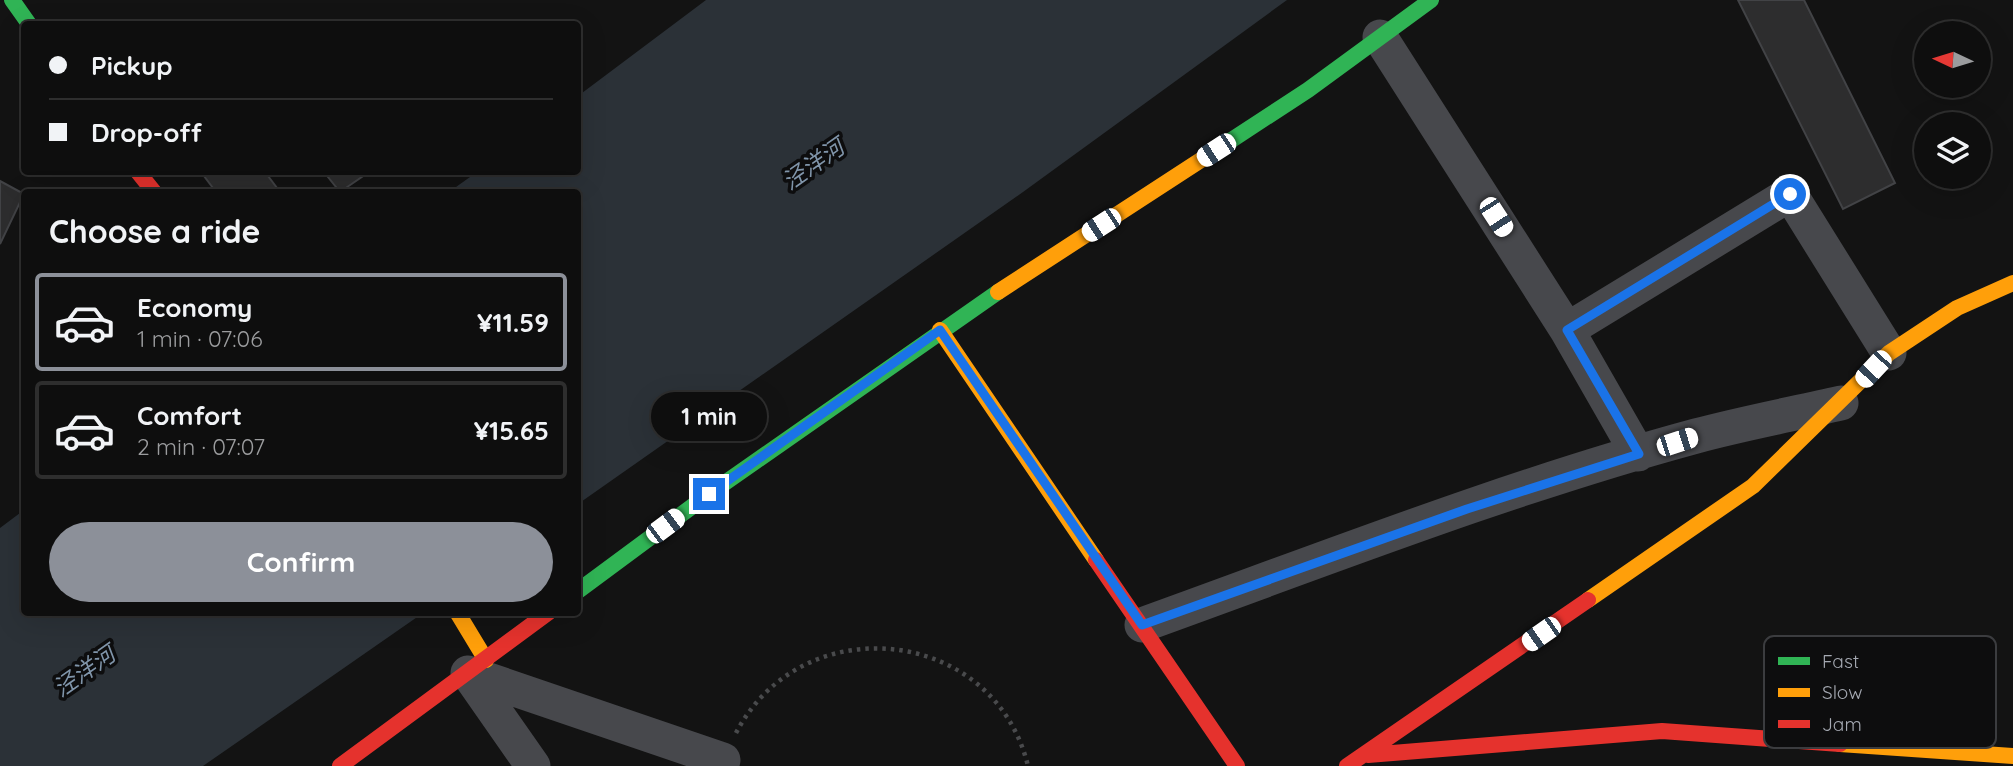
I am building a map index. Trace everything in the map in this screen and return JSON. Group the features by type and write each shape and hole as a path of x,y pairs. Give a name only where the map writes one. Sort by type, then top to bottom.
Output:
{"street":[{"path":"12,0 27,21"},
{"path":"581,589 940,330 1308,90 1431,0"},
{"path":"1380,37 1567,330 1639,454"},
{"path":"140,175 152,189"},
{"path":"1567,330 1790,194 1889,352"},
{"path":"1346,766 1366,755 1754,486 1841,403 1889,352 1958,308 2013,283"},
{"path":"940,330 1237,766"},
{"path":"1142,625 1467,509 1639,454 1696,436 1841,403"},
{"path":"458,616 477,666 533,766"},
{"path":"340,766 544,616"},
{"path":"477,666 723,760"},
{"path":"1366,755 1662,731 1764,738"},
{"path":"1901,748 2013,756"}],"path":[{"path":"723,760 748,710 789,672 839,650 895,647 948,663 992,696 1023,742 1028,766"}],"water":[{"name":"泾洋河","path":"706,0 1287,0 1023,192 581,502 581,189 453,189 473,175 581,175 581,94"},
{"name":"泾洋河","path":"21,512 21,616 419,616 203,766 0,766 0,528"}],"building":[{"path":"1738,0 1804,0 1895,183 1843,209"},
{"path":"203,175 267,175 278,189 214,189"},
{"path":"326,175 365,175 344,189 338,189"},
{"path":"0,181 21,192 21,200 0,244"}],"traffic: fast":[{"path":"12,0 27,21"},
{"path":"1227,143 1308,90 1431,0"},
{"path":"581,589 709,494 998,292"}],"traffic: slow":[{"path":"998,292 1227,143"},
{"path":"1588,600 1753,486 1889,353 1957,308 2013,283"},
{"path":"940,330 1096,560"},
{"path":"459,616 486,660"},
{"path":"1898,748 2013,756"}],"traffic: jam":[{"path":"140,175 152,189"},
{"path":"1096,560 1237,766"},
{"path":"1347,766 1588,600"},
{"path":"340,766 544,616"},
{"path":"1368,755 1662,731 1764,738"}],"route":[{"path":"709,494 940,330 1142,625 1467,509 1639,454 1567,330 1790,194"}]}
